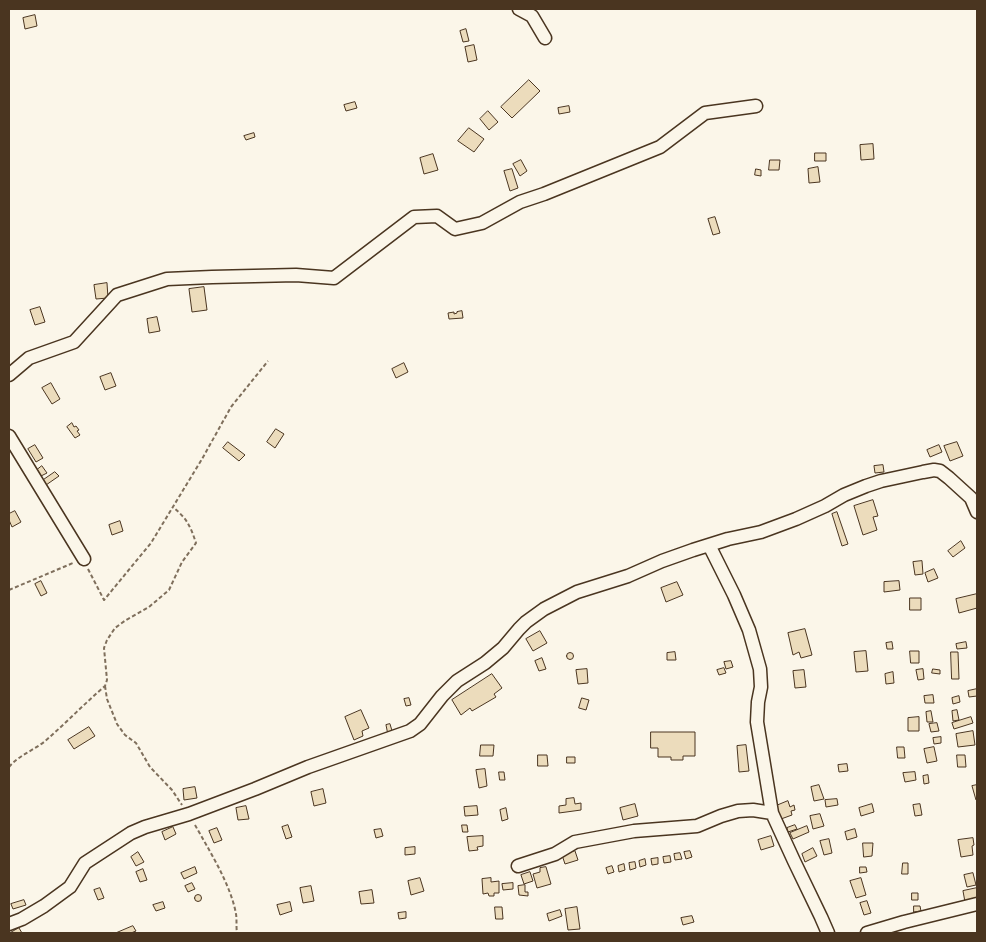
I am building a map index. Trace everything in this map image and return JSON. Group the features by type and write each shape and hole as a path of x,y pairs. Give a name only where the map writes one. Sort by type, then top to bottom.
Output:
{"street":[{"path":"519,9 532,16 546,38"},
{"path":"9,375 29,358 74,342 117,294 167,280 296,275 334,278 414,217 437,216 455,228 482,223 520,202 660,147 705,112 756,106"},
{"path":"9,436 84,559"},
{"path":"9,924 44,906 70,887 85,863 131,833 189,814 308,767 410,731 420,724 442,696 457,681 485,663 503,648 518,628 544,609 577,592 628,576 662,561 709,545 761,532 796,519 844,495 881,481 934,470 940,471 971,498 977,512"},
{"path":"709,545 749,630 760,669 762,688 758,702 757,722 772,813 828,933"},
{"path":"518,866 555,854 575,842 634,831 696,826 738,811 753,810 772,813"},
{"path":"868,933 977,904"}],"path":[{"path":"9,590 84,559 104,600 151,543 231,407 268,362"},
{"path":"172,508 183,516 191,528 196,542 182,562 169,590 149,607 115,628 107,640 104,648 107,680 105,686 107,699 117,724 125,735 136,743 150,767 172,790 189,814 220,870 232,900 236,915 237,933"},
{"path":"9,767 15,759 34,749 72,718 105,686"}],"building":[{"path":"35,15 37,26 25,29 23,18"},
{"path":"466,29 469,41 463,42 460,31"},
{"path":"474,45 477,60 468,62 465,47"},
{"path":"529,80 540,91 512,118 501,107"},
{"path":"355,102 357,108 346,111 344,105"},
{"path":"569,106 570,112 559,114 558,108"},
{"path":"488,111 498,122 489,130 480,119"},
{"path":"469,128 484,139 474,152 458,141"},
{"path":"254,133 255,137 246,140 244,136"},
{"path":"873,144 874,159 861,160 860,145"},
{"path":"815,153 826,153 826,161 815,161"},
{"path":"433,154 438,170 424,174 420,158"},
{"path":"521,160 527,171 520,176 513,164"},
{"path":"770,160 780,160 779,170 769,170"},
{"path":"818,167 820,182 809,183 808,169"},
{"path":"512,169 518,188 510,191 504,171"},
{"path":"756,169 761,170 761,176 755,175"},
{"path":"715,217 720,233 713,235 708,219"},
{"path":"107,283 108,298 96,299 94,285"},
{"path":"204,287 207,310 192,312 189,289"},
{"path":"40,307 45,322 35,325 30,310"},
{"path":"462,311 463,318 449,319 448,313 454,312 454,314"},
{"path":"157,317 160,331 149,333 147,319"},
{"path":"404,363 408,372 396,378 392,369"},
{"path":"111,373 116,386 105,390 100,377"},
{"path":"51,383 60,399 52,404 42,388"},
{"path":"72,423 79,430 77,431 80,435 75,438 67,427"},
{"path":"276,429 284,434 275,448 267,442"},
{"path":"228,442 245,455 239,461 223,448"},
{"path":"957,442 963,456 950,461 944,446"},
{"path":"35,445 43,458 36,462 28,449"},
{"path":"939,445 942,452 930,457 927,450"},
{"path":"883,465 884,472 875,473 874,466"},
{"path":"42,466 47,473 41,476 37,470"},
{"path":"55,472 59,476 46,485 42,481"},
{"path":"873,500 878,516 873,517 877,530 863,535 854,506"},
{"path":"15,511 21,522 12,527 9,514"},
{"path":"837,512 848,544 842,546 832,514"},
{"path":"120,521 123,531 112,535 109,525"},
{"path":"961,541 965,548 953,557 948,551"},
{"path":"922,561 923,574 915,575 913,562"},
{"path":"934,569 938,578 928,582 925,573"},
{"path":"41,581 47,593 41,596 35,584"},
{"path":"899,581 900,590 884,592 884,582"},
{"path":"677,582 683,595 666,602 661,588"},
{"path":"977,594 977,608 959,613 956,599"},
{"path":"910,598 921,598 921,610 910,610"},
{"path":"805,629 812,655 801,658 799,652 793,655 788,633"},
{"path":"540,631 547,643 533,651 526,639"},
{"path":"892,642 893,649 887,649 886,643"},
{"path":"966,642 967,648 957,649 956,644"},
{"path":"866,651 868,671 856,672 854,652"},
{"path":"910,651 919,651 919,663 911,663"},
{"path":"675,652 676,660 667,660 667,653"},
{"path":"951,652 958,652 959,679 952,679"},
{"path":"570,653 573,656 570,659 567,656"},
{"path":"542,658 546,669 539,671 535,661"},
{"path":"731,661 733,667 726,669 724,662"},
{"path":"724,668 726,673 719,675 717,670"},
{"path":"587,669 588,683 578,684 576,670"},
{"path":"923,669 924,679 918,680 916,670"},
{"path":"933,669 940,670 940,674 932,673"},
{"path":"804,670 806,687 795,688 793,671"},
{"path":"893,672 894,683 886,684 885,674"},
{"path":"492,674 502,688 494,694 496,697 472,711 470,708 461,715 452,700"},
{"path":"977,689 977,696 969,697 968,691"},
{"path":"933,695 934,703 925,703 924,696"},
{"path":"959,696 960,702 953,704 952,698"},
{"path":"409,698 411,705 406,706 404,699"},
{"path":"582,698 589,700 586,710 579,708"},
{"path":"361,710 369,728 362,731 363,736 354,740 345,717"},
{"path":"957,710 959,720 953,721 952,711"},
{"path":"931,711 933,722 927,722 926,712"},
{"path":"919,717 919,731 908,731 908,718"},
{"path":"971,717 973,723 954,729 952,723"},
{"path":"937,723 939,731 931,732 929,724"},
{"path":"390,724 393,734 388,735 386,725"},
{"path":"89,727 95,736 74,749 68,740"},
{"path":"973,731 975,745 958,747 956,734"},
{"path":"651,732 695,732 695,756 683,756 683,760 671,760 671,757 658,757 658,748 651,748"},
{"path":"941,737 941,743 934,744 933,738"},
{"path":"481,745 494,745 493,756 480,756"},
{"path":"746,745 749,771 739,772 737,746"},
{"path":"897,747 904,747 905,758 898,758"},
{"path":"934,747 937,761 927,763 924,749"},
{"path":"538,755 547,755 548,766 538,766"},
{"path":"957,755 965,755 966,767 958,767"},
{"path":"567,757 575,757 575,763 567,763"},
{"path":"847,764 848,771 839,772 838,765"},
{"path":"485,769 487,786 479,788 476,770"},
{"path":"499,772 504,772 505,780 500,780"},
{"path":"915,772 916,780 905,782 903,773"},
{"path":"928,775 929,783 924,784 923,776"},
{"path":"819,785 824,799 814,801 811,787"},
{"path":"977,785 977,800 976,800 972,786"},
{"path":"195,787 197,798 184,800 183,789"},
{"path":"323,789 326,803 314,806 311,792"},
{"path":"574,798 575,804 581,803 581,810 559,813 559,806 566,805 566,799"},
{"path":"837,799 838,805 826,807 825,800"},
{"path":"788,801 790,807 794,805 795,810 791,811 792,815 781,819 776,806"},
{"path":"635,804 638,816 623,820 620,808"},
{"path":"872,804 874,812 861,816 859,808"},
{"path":"920,804 922,815 915,816 913,805"},
{"path":"246,806 249,819 238,820 236,808"},
{"path":"477,806 478,815 465,816 464,807"},
{"path":"506,808 508,819 502,821 500,810"},
{"path":"820,814 824,826 813,829 810,816"},
{"path":"288,825 292,837 286,839 282,827"},
{"path":"462,825 467,825 468,832 463,832"},
{"path":"795,825 797,829 788,832 787,828"},
{"path":"807,826 809,832 793,839 790,833"},
{"path":"173,827 176,834 165,840 162,832"},
{"path":"217,828 222,840 214,843 209,831"},
{"path":"381,829 383,836 376,838 374,830"},
{"path":"855,829 857,837 847,840 845,832"},
{"path":"483,836 483,846 477,847 478,850 469,851 467,837"},
{"path":"771,836 774,846 761,850 758,840"},
{"path":"973,838 973,855 961,857 958,840"},
{"path":"829,839 832,853 824,855 820,841"},
{"path":"863,843 873,843 872,856 864,857"},
{"path":"415,847 415,854 405,855 405,848"},
{"path":"813,848 817,856 805,862 802,854"},
{"path":"575,851 578,860 565,864 562,855"},
{"path":"690,851 692,857 686,859 684,852"},
{"path":"138,852 144,862 136,866 131,857"},
{"path":"680,853 682,859 675,860 674,854"},
{"path":"670,856 671,862 664,863 663,857"},
{"path":"658,858 658,864 652,865 651,859"},
{"path":"645,859 646,865 640,867 639,861"},
{"path":"635,862 636,868 630,870 629,863"},
{"path":"903,863 908,863 908,874 902,874"},
{"path":"624,864 625,870 619,872 618,866"},
{"path":"612,866 614,872 608,874 606,868"},
{"path":"195,867 197,873 184,879 181,873"},
{"path":"546,867 551,884 537,888 533,874 540,872 540,868"},
{"path":"860,867 866,867 867,872 860,873"},
{"path":"143,869 147,880 140,882 136,872"},
{"path":"530,872 533,881 524,884 521,875"},
{"path":"973,873 976,885 967,887 964,875"},
{"path":"420,878 424,891 411,895 408,881"},
{"path":"491,878 491,882 499,881 499,893 494,893 494,896 489,896 488,893 483,894 482,879"},
{"path":"861,878 866,895 856,898 850,881"},
{"path":"192,883 195,889 188,892 185,886"},
{"path":"513,883 513,889 503,890 502,884"},
{"path":"525,885 525,892 528,892 528,896 519,895 518,886"},
{"path":"311,886 314,901 303,903 300,888"},
{"path":"100,888 104,898 98,900 94,890"},
{"path":"977,888 977,899 965,902 963,891"},
{"path":"372,890 374,903 361,904 359,892"},
{"path":"912,893 918,893 918,900 912,900"},
{"path":"198,895 201,898 198,901 195,898"},
{"path":"24,900 26,905 13,909 11,904"},
{"path":"867,901 871,913 864,915 860,903"},
{"path":"163,902 165,908 156,911 153,905"},
{"path":"290,902 292,911 280,915 277,905"},
{"path":"914,906 920,906 921,911 914,912"},
{"path":"495,907 502,907 503,919 496,919"},
{"path":"577,907 580,929 568,930 565,909"},
{"path":"560,910 562,916 549,921 547,914"},
{"path":"406,912 406,918 399,919 398,913"},
{"path":"692,916 694,922 683,925 681,918"},
{"path":"133,926 136,931 116,933"},
{"path":"19,928 22,933 10,933"}]}
